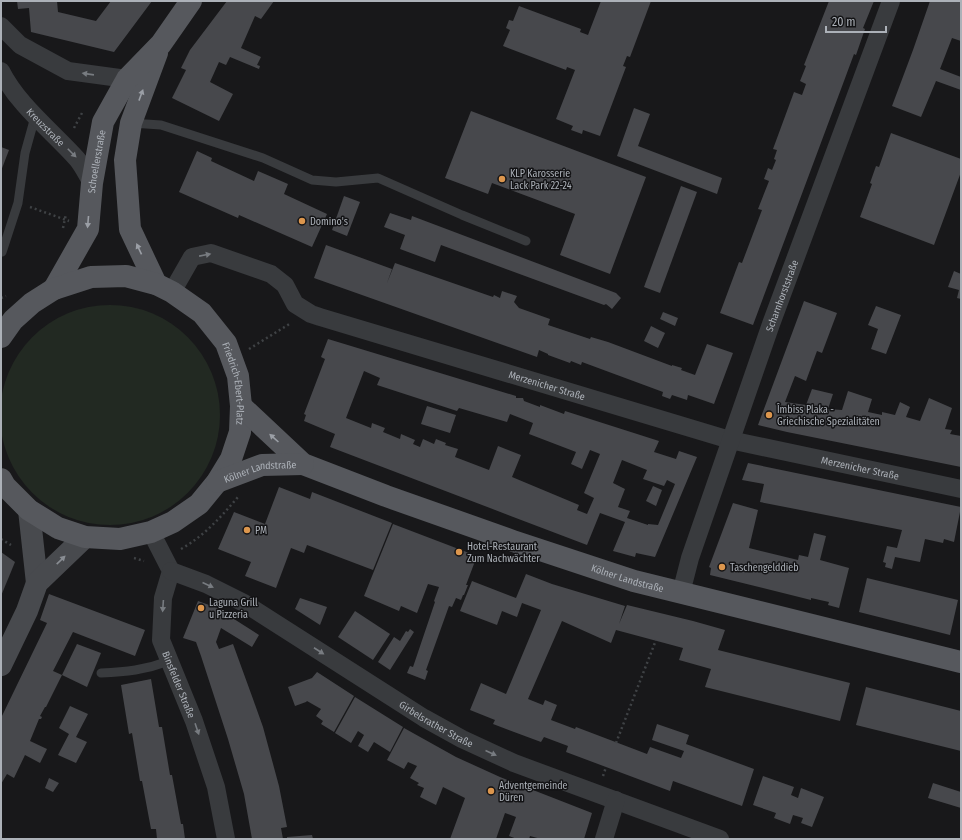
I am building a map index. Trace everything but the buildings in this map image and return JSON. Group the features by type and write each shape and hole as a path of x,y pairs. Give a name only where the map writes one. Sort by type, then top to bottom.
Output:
{"main road":[{"name":"Schoellerstraße","path":"54,289 88,229 92,183 103,122 127,79 160,44 190,1"},
{"name":"Schoellerstraße","path":"160,44 131,123 125,160 130,229 164,288"},
{"name":"Friedrich-Ebert-Platz","path":"1,338 7,320 54,289 91,277 126,276 164,288 202,313 226,343 238,376 242,406 240,432 231,459 217,482 199,504 172,522 151,532 120,539 85,537 58,528 29,510 5,486 1,479"},
{"name":"Kölner Landstraße","path":"242,406 303,464 386,496 513,541 634,581 961,662"},
{"name":"Kölner Landstraße","path":"217,482 262,465 303,464"}],"street":[{"name":"Scharnhorststraße","path":"681,593 690,558 771,324 891,1"},
{"path":"1,26 20,45 68,71 127,79"},
{"name":"Kreuzstraße","path":"1,71 5,80 35,117 78,160 92,183"},
{"name":"Merzenicher Straße","path":"164,288 192,257 211,253 271,274 285,285 295,304 314,315 730,440 961,489"},
{"path":"1,665 27,611 37,583 29,510"},
{"path":"151,532 171,571"},
{"path":"37,583 85,537"},
{"name":"Binsfelder Straße","path":"171,571 163,598 161,640 194,721 216,787 226,839"},
{"name":"Girbelsrather Straße","path":"171,571 206,584 244,602 424,718 462,739 514,763 720,839"},
{"path":"604,839 616,800"}],"lane":[{"path":"2,252 18,203 25,153 35,117"},
{"path":"131,123 168,128 263,158 312,180 336,182 378,178 526,241"},
{"path":"101,673 128,672 156,666 169,661"}],"path":[{"path":"65,147 85,108"},
{"path":"61,234 68,207"},
{"path":"1,298 11,292"},
{"path":"247,350 314,315"},
{"path":"616,743 656,640"}],"shaded area":[{"path":"99,305 121,305 142,309 152,313 171,323 188,337 202,354 212,373 218,393 220,415 218,437 212,457 202,476 188,493 171,507 142,521 121,525 99,525 78,521 58,512 40,500 25,485 13,467 4,447 0,426 0,404 4,383 13,363 25,345 40,330 58,318 78,309"}],"place":[{"name":"KLP Karosserie Lack Park 22-24","path":"502,179"},
{"name":"Domino's","path":"302,221"},
{"name":"Îmbiss Plaka - Griechische Spezialitäten","path":"769,415"},
{"name":"PM","path":"247,530"},
{"name":"Hotel-Restaurant Zum Nachwächter","path":"459,552"},
{"name":"Taschengelddieb","path":"722,567"},
{"name":"Laguna Grill u Pizzeria","path":"201,608"},
{"name":"Adventgemeinde Düren","path":"491,791"}]}
